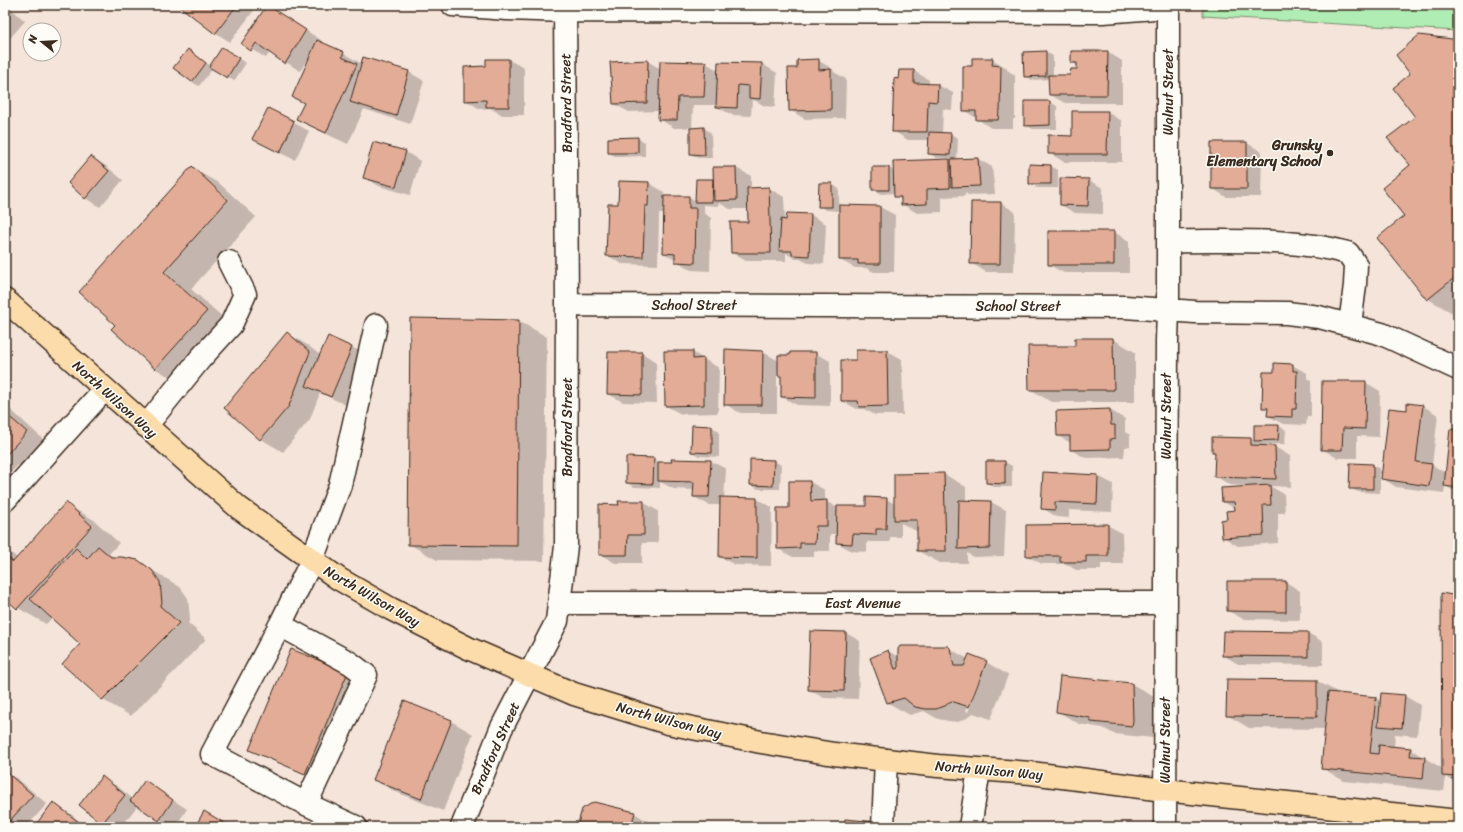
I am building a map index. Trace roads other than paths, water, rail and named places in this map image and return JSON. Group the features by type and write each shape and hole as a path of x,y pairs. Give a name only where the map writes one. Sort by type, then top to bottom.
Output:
{"main road":[{"name":"North Wilson Way","path":"5,300 104,390 239,508 338,579 468,648 574,694 668,722 761,742 834,754 979,770 1031,773 1164,790 1458,821"}],"street":[{"path":"453,5 507,9 565,8 1103,12 1168,6"},
{"name":"Walnut Street","path":"1164,827 1166,349 1168,309 1168,6"},
{"name":"Bradford Street","path":"462,827 502,729 557,621 560,603 566,546 567,305 565,8"},
{"path":"1168,241 1280,242 1334,249 1348,253 1356,265 1350,325"},
{"path":"146,426 200,359 231,325 245,294 228,262"},
{"name":"School Street","path":"567,305 1117,307 1168,309 1195,312 1287,313 1319,317 1382,334 1458,369"},
{"path":"356,827 306,804 212,754 280,625 312,560 340,485 376,325"},
{"path":"5,500 104,390"},
{"name":"East Avenue","path":"560,603 1166,603"},
{"path":"280,625 350,663 366,675 306,804"},
{"path":"883,827 886,760"},
{"path":"970,827 979,770"}],"place":[{"name":"Grunsky Elementary School","path":"1330,153"}]}
